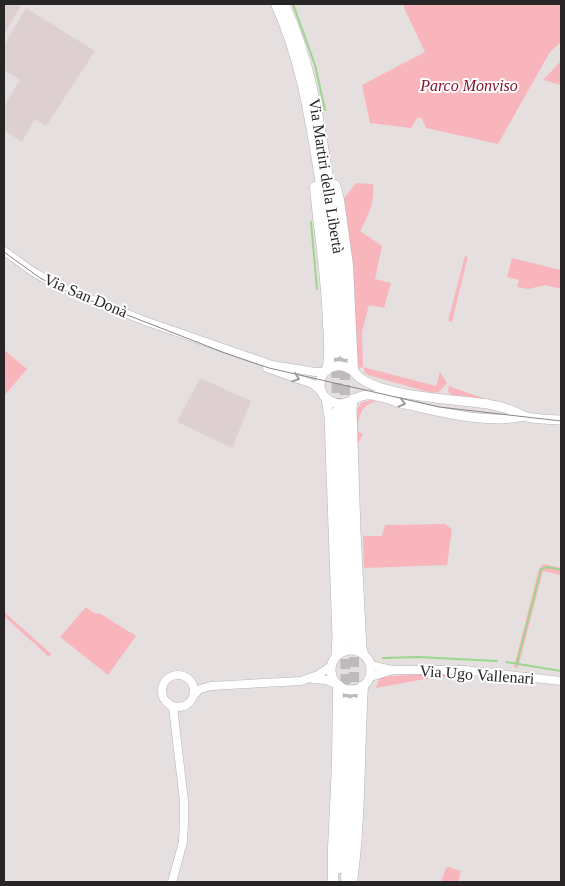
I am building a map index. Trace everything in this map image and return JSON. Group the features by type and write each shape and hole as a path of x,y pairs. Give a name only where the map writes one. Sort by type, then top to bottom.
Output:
{"main road":[{"name":"Via Martiri della Libertà","path":"276,4 292,41 309,109 331,254 340,354 343,293 340,259 316,101 299,39 284,4"},
{"path":"309,109 308,132 328,305 329,360 320,382 329,416 337,636 336,656"},
{"path":"320,131 330,157 344,231 355,373 359,386 352,409 356,532 364,655 370,665 370,677 363,686 350,690 337,685 332,679 331,666 336,656 340,652 353,650 364,655"},
{"name":"Via San Donà","path":"326,371 340,365 373,385 414,396 488,404 514,411 524,416 561,420"},
{"name":"Via San Donà","path":"324,395 338,404 346,403 354,398 373,395 457,415 511,420 524,416"},
{"path":"340,411 349,643"},
{"path":"333,882 338,713 337,685"},
{"path":"352,882 359,806 363,686"},
{"path":"338,882 350,702 351,814 346,882"}],"street":[{"name":"Via San Donà","path":"4,251 56,285 172,330 272,365 315,372 326,371"},
{"name":"Via San Donà","path":"172,330 182,336 225,353 313,384 324,395"},
{"name":"Via Ugo Vallenari","path":"370,665 392,670 464,670 561,681"},
{"path":"304,680 322,673 331,666"},
{"name":"Via Ugo Vallenari","path":"370,677 392,670"},
{"path":"185,706 173,707 166,703 161,695 164,682 171,676 181,675 190,680 211,686"},
{"path":"176,725 185,706 194,694 200,689 211,686 322,679 337,685"},
{"path":"190,680 193,685 194,694"},
{"path":"172,882 179,863 184,822 184,801 173,707"}],"shaded area":[{"path":"4,4 21,5 4,35"},
{"path":"26,8 95,51 46,126 35,119 22,142 4,130 4,106 20,80 4,70 4,45"},
{"path":"200,378 251,401 232,448 177,422"}],"green space":[{"name":"Parco Monviso","path":"405,4 561,4 561,42 550,52 498,144 426,128 422,119 418,117 411,128 370,123 362,85 425,52 404,8"},
{"path":"561,61 561,85 543,80"},
{"path":"356,183 373,184 373,197 370,209 360,231 382,246 375,279 391,283 384,308 369,305 362,332 363,367 360,368 357,365 342,201"},
{"path":"465,256 468,257 452,322 448,321"},
{"path":"512,258 561,270 561,289 546,285 528,289 517,287 519,280 507,277"},
{"path":"4,350 27,369 4,396"},
{"path":"363,367 436,386 440,372 447,383 439,392 432,393 368,375"},
{"path":"449,385 486,399 451,395 448,391"},
{"path":"371,400 375,402 363,409 360,417 357,431 363,434 357,446 356,423 358,407 361,403"},
{"path":"445,524 452,529 447,565 364,568 363,536 382,536 385,525"},
{"path":"544,564 561,568 561,575 543,571 518,668 514,667 539,569"},
{"path":"86,607 136,636 108,675 60,637"},
{"path":"4,612 51,654 49,657 4,616"},
{"path":"423,674 465,675 456,678 425,679 376,688 380,677"},
{"path":"448,867 461,871 458,882 441,882"}],"waterway":[{"path":"293,4 315,65 325,110"},
{"path":"311,222 317,289"},
{"path":"517,663 541,569 548,567 561,570"},
{"path":"383,658 418,657 497,661"},
{"path":"506,662 561,671"}],"tunnel":[{"path":"336,353 337,411"},
{"path":"345,354 345,410"},
{"path":"354,642 354,702"},
{"path":"345,644 346,702"}],"tram line":[{"path":"4,252 40,278 63,290 225,353 269,368 439,407 561,421"}]}
